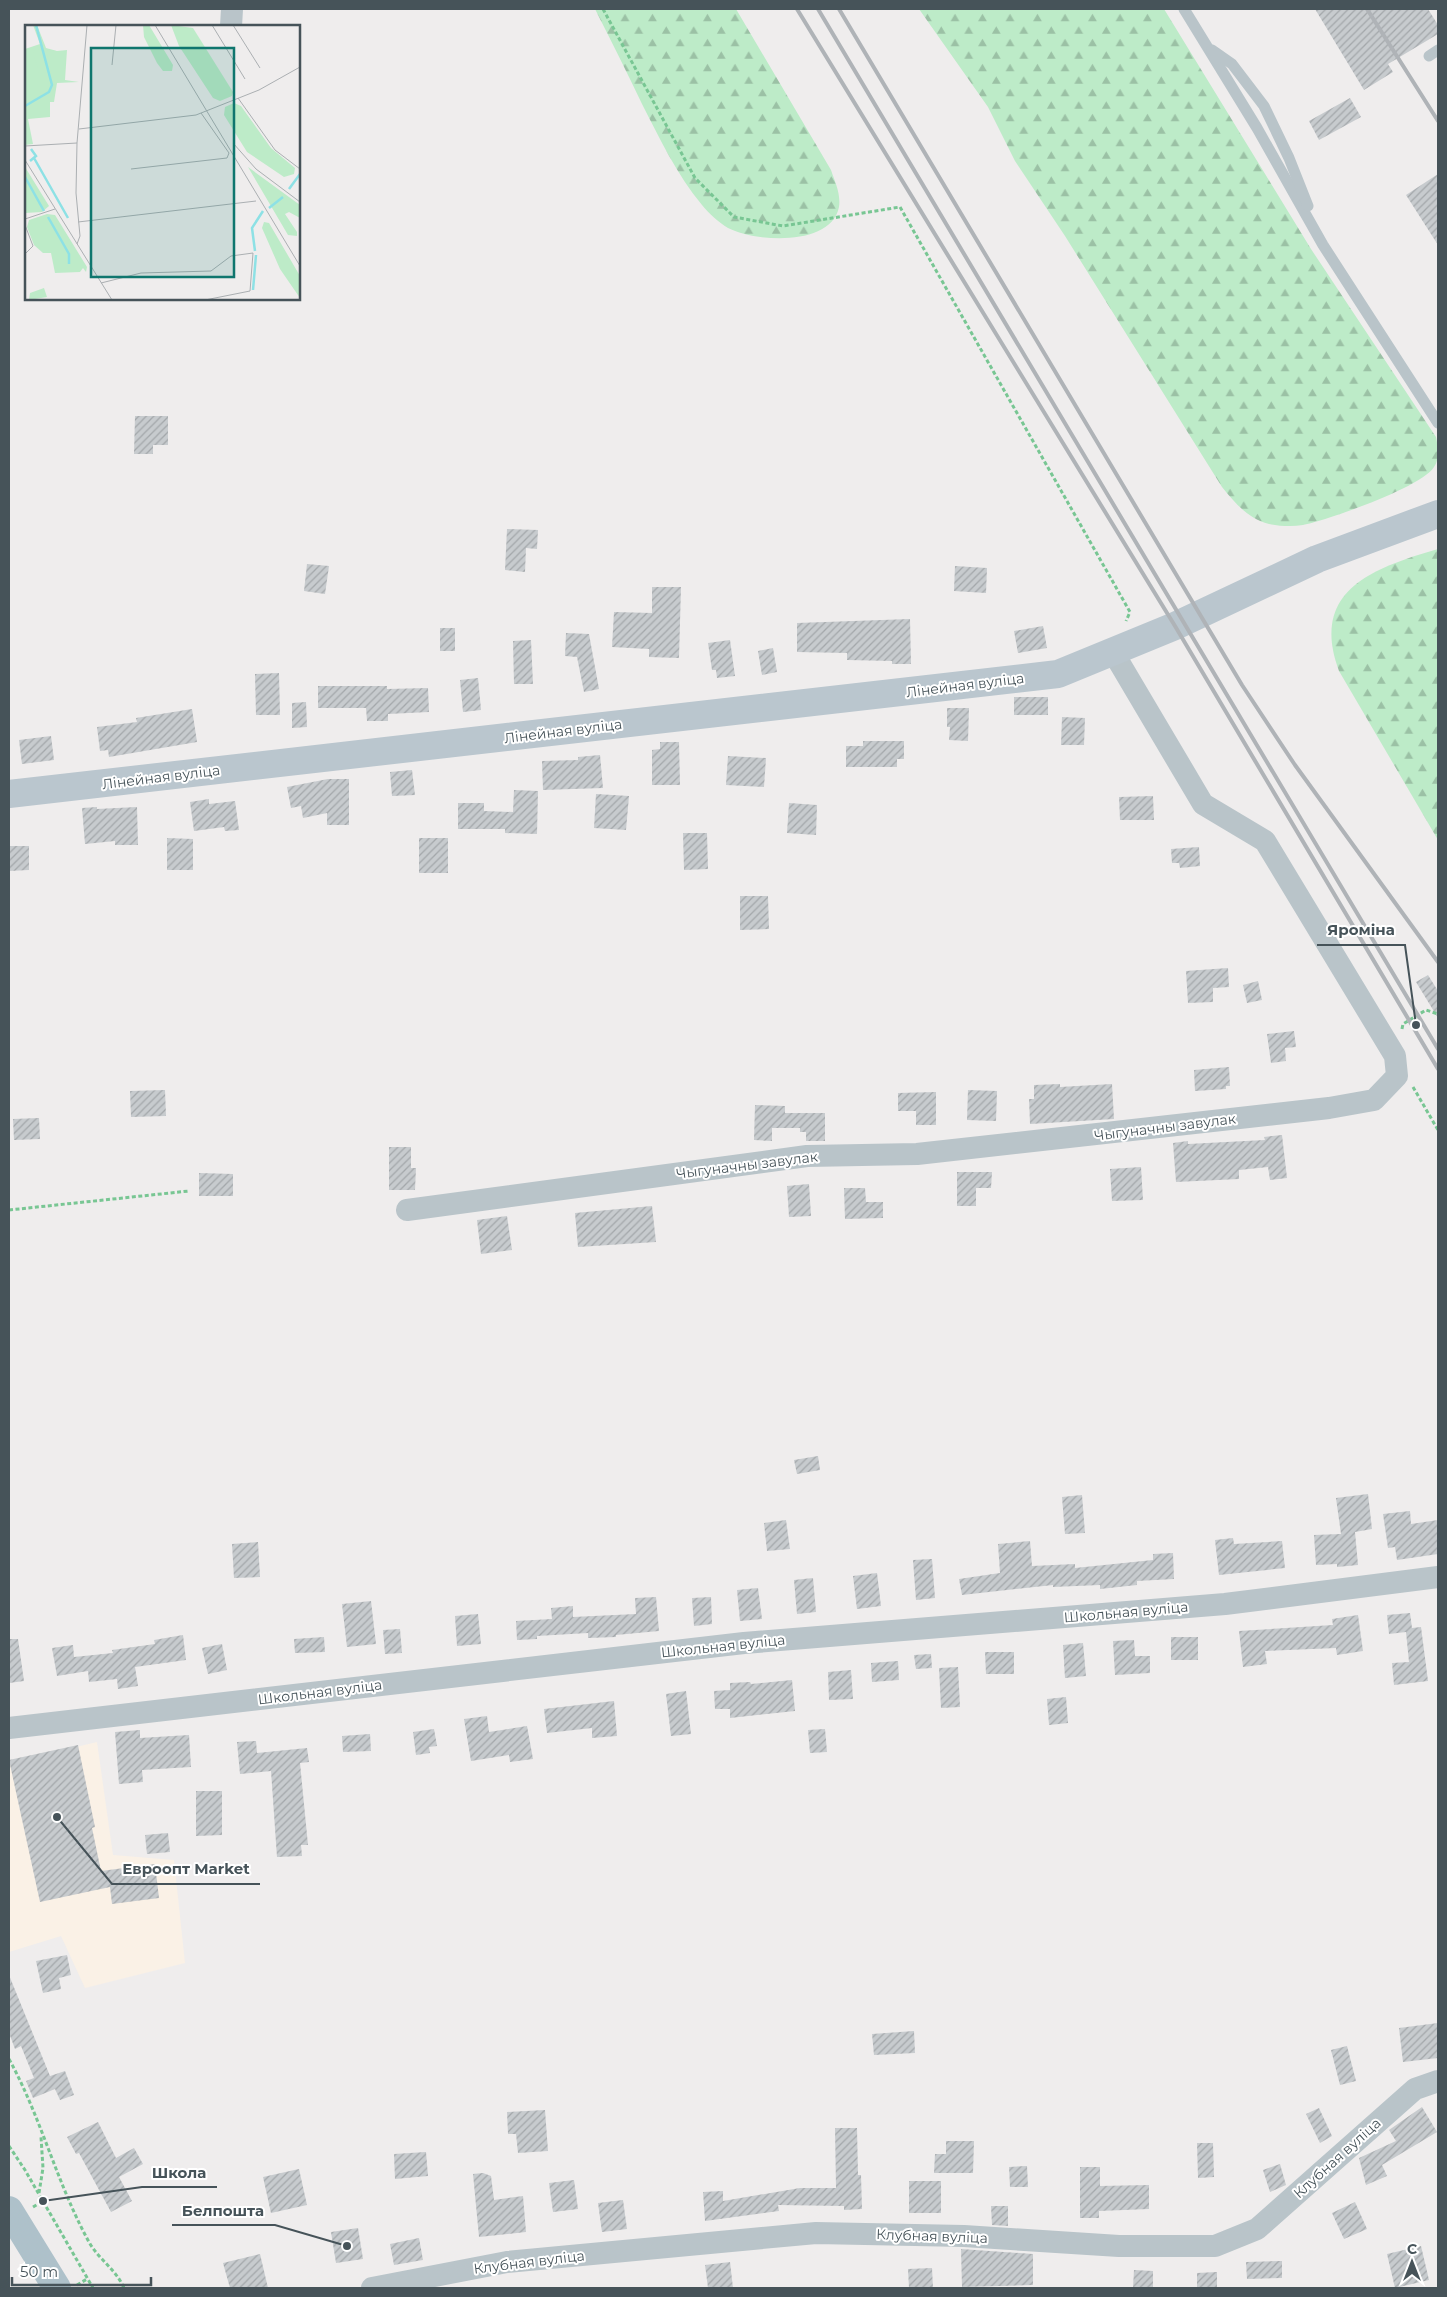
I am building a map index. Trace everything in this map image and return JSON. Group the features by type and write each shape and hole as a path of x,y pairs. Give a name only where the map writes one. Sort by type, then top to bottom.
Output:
{"main road":[{"path":"13,2227 57,2288"}],"street":[{"path":"231,25 232,9"},
{"name":"Лінейная вуліца","path":"9,794 1058,674 1175,626 1317,559 1438,514"},
{"name":"Чыгуначны завулак","path":"407,1210 807,1156 917,1154 1102,1135 1329,1108 1374,1100 1397,1076 1395,1056 1265,841 1203,804 1113,652"},
{"name":"Школьная вуліца","path":"9,1728 744,1642 1225,1604 1438,1577"},
{"name":"Клубная вуліца","path":"372,2288 432,2283 507,2262 816,2233 964,2236 1119,2246 1215,2246 1257,2229 1416,2089 1438,2080"}],"lane":[{"path":"1184,9 1323,245 1438,423"},
{"path":"1207,46 1232,64 1264,106 1289,158 1323,245"}],"path":[{"path":"603,9 695,178 734,217 783,226 900,207 1130,612 1113,652"},
{"path":"9,1210 189,1191"},
{"path":"9,2059 22,2082 41,2134 90,2244 118,2275 124,2288"},
{"path":"39,2194 43,2168 41,2134"},
{"path":"9,2146 93,2288"}],"shaded area":[{"path":"97,1742 113,1855 174,1860 185,1963 85,1988 61,1936 9,1952 9,1763"}],"green space":[{"path":"595,9 736,9 831,170 839,197 839,207 833,220 822,229 807,235 791,238 773,238 740,233 728,228 714,218 693,193 669,156"},
{"path":"919,9 1164,9 1311,249 1436,437 1438,456 1434,467 1426,475 1394,493 1352,510 1303,525 1269,524 1254,518 1242,509 1222,487 1065,236 1015,161 988,107"},
{"path":"1438,549 1438,840 1339,671 1332,643 1333,620 1340,602 1353,587 1370,575 1391,565"}],"building":[{"path":"1315,9 1428,9 1438,25 1438,34 1388,64 1393,72 1364,90"},
{"path":"1350,98 1361,117 1319,140 1309,121"},
{"path":"1438,174 1438,245 1406,195"},
{"path":"135,416 168,416 168,445 153,445 153,454 134,454"},
{"path":"507,529 538,530 537,549 526,548 525,572 505,570"},
{"path":"307,564 329,566 325,594 304,591"},
{"path":"955,566 987,568 986,593 954,591"},
{"path":"652,587 681,587 679,658 649,657 649,649 612,647 614,612 652,613"},
{"path":"910,619 911,664 892,664 892,661 847,660 847,653 797,652 797,623"},
{"path":"1043,626 1047,648 1018,653 1014,631"},
{"path":"440,628 455,628 455,651 440,651"},
{"path":"566,633 589,634 599,689 584,692 577,657 565,656"},
{"path":"531,640 533,684 514,684 513,641"},
{"path":"730,640 735,676 717,678 716,670 712,670 708,643"},
{"path":"773,648 777,672 762,675 758,651"},
{"path":"279,673 280,715 256,715 255,674"},
{"path":"478,678 481,710 463,712 460,680"},
{"path":"318,686 387,686 387,689 428,688 429,712 388,714 388,721 367,721 366,708 318,708"},
{"path":"1014,697 1048,697 1048,715 1014,715"},
{"path":"306,702 307,727 292,728 292,703"},
{"path":"947,708 969,708 968,741 949,740 950,727 947,727"},
{"path":"192,709 197,742 109,757 108,750 100,751 97,727 137,722 136,718"},
{"path":"1062,717 1085,718 1084,745 1061,745"},
{"path":"51,736 54,760 22,764 19,740"},
{"path":"863,741 904,741 904,759 897,759 897,767 846,767 846,746 863,746"},
{"path":"660,742 679,742 680,785 652,785 652,750 660,749"},
{"path":"600,755 603,788 543,790 542,761 578,760 578,757"},
{"path":"728,756 766,758 764,787 726,785"},
{"path":"412,770 415,795 392,796 390,772"},
{"path":"328,779 349,779 349,825 327,825 327,813 303,818 301,806 291,808 287,787"},
{"path":"514,790 538,791 537,834 505,833 505,829 458,829 458,803 484,803 484,811 513,812"},
{"path":"596,794 629,796 626,830 594,828"},
{"path":"1153,796 1154,820 1120,820 1119,797"},
{"path":"209,799 209,804 235,801 239,830 225,831 224,827 194,831 190,802"},
{"path":"789,803 817,805 816,835 787,833"},
{"path":"97,807 97,809 137,807 138,845 115,845 115,841 85,844 82,808"},
{"path":"683,833 707,833 708,869 684,870"},
{"path":"167,838 193,839 193,870 167,870"},
{"path":"419,838 448,838 448,873 419,873"},
{"path":"9,846 29,846 29,870 9,871"},
{"path":"1199,847 1200,866 1180,868 1179,863 1172,863 1171,849"},
{"path":"740,896 768,896 769,929 740,930"},
{"path":"1228,968 1229,987 1213,988 1213,1002 1188,1003 1186,971"},
{"path":"1428,975 1438,991 1438,1018 1416,982"},
{"path":"1258,981 1262,1000 1247,1003 1243,985"},
{"path":"1294,1031 1296,1047 1285,1048 1286,1061 1271,1063 1267,1034"},
{"path":"1229,1067 1230,1086 1226,1086 1226,1089 1195,1091 1194,1070"},
{"path":"1060,1084 1060,1087 1112,1084 1114,1119 1030,1124 1029,1099 1034,1099 1034,1085"},
{"path":"165,1090 166,1116 131,1117 130,1091"},
{"path":"968,1090 997,1091 996,1121 967,1120"},
{"path":"936,1092 936,1125 916,1125 916,1111 898,1111 898,1093"},
{"path":"755,1105 785,1106 785,1113 825,1113 825,1141 806,1141 806,1132 800,1132 800,1128 772,1128 772,1141 754,1140"},
{"path":"39,1118 40,1139 14,1140 13,1119"},
{"path":"1282,1135 1287,1178 1270,1180 1268,1167 1239,1170 1239,1179 1176,1182 1173,1143 1188,1141 1188,1144 1265,1140 1264,1137"},
{"path":"389,1147 411,1147 411,1168 416,1168 415,1190 389,1190"},
{"path":"1141,1167 1143,1200 1112,1201 1110,1169"},
{"path":"957,1172 992,1172 991,1188 976,1188 976,1206 957,1206"},
{"path":"199,1173 233,1174 233,1196 199,1196"},
{"path":"809,1184 811,1216 789,1217 787,1186"},
{"path":"844,1188 865,1188 866,1202 883,1202 883,1218 845,1219"},
{"path":"652,1206 656,1242 578,1247 575,1213"},
{"path":"507,1216 512,1250 481,1254 477,1220"},
{"path":"818,1456 820,1470 797,1474 794,1460"},
{"path":"1368,1494 1372,1529 1355,1532 1358,1565 1337,1567 1337,1564 1316,1565 1314,1535 1341,1534 1336,1498"},
{"path":"1082,1495 1085,1533 1065,1534 1062,1497"},
{"path":"1410,1511 1411,1524 1438,1520 1438,1554 1397,1560 1395,1547 1388,1548 1383,1514"},
{"path":"786,1520 790,1549 767,1551 764,1523"},
{"path":"1233,1538 1234,1544 1282,1541 1285,1568 1219,1575 1215,1540"},
{"path":"1030,1541 1032,1566 1075,1564 1075,1568 1153,1560 1153,1554 1173,1553 1174,1579 1137,1581 1137,1585 1100,1589 1100,1585 1053,1587 1053,1585 962,1595 959,1579 1000,1573 998,1544"},
{"path":"258,1542 260,1577 234,1578 232,1544"},
{"path":"932,1559 935,1598 916,1600 913,1560"},
{"path":"877,1573 881,1606 857,1609 853,1576"},
{"path":"813,1578 816,1612 797,1614 794,1580"},
{"path":"758,1588 762,1619 740,1621 737,1590"},
{"path":"656,1597 659,1631 616,1635 616,1637 588,1638 588,1633 537,1636 537,1639 517,1640 516,1621 552,1619 551,1608 573,1606 573,1617 636,1614 635,1598"},
{"path":"711,1597 712,1624 694,1626 692,1598"},
{"path":"371,1601 376,1644 347,1647 342,1604"},
{"path":"1410,1613 1412,1628 1421,1627 1428,1681 1394,1685 1392,1663 1409,1662 1406,1632 1389,1634 1387,1615"},
{"path":"478,1614 481,1644 457,1646 455,1616"},
{"path":"1358,1615 1363,1651 1337,1655 1336,1648 1265,1651 1267,1664 1243,1667 1239,1631 1333,1625 1332,1619"},
{"path":"400,1629 402,1653 385,1654 383,1630"},
{"path":"183,1635 186,1660 135,1667 138,1686 118,1689 117,1679 89,1682 88,1671 57,1676 52,1648 73,1645 74,1657 113,1653 112,1650 155,1644 154,1640"},
{"path":"324,1637 325,1652 295,1653 294,1639"},
{"path":"1171,1637 1198,1637 1198,1660 1171,1660"},
{"path":"9,1639 18,1639 24,1681 9,1683"},
{"path":"1134,1640 1135,1656 1150,1656 1150,1673 1115,1675 1113,1641"},
{"path":"1083,1643 1086,1676 1065,1678 1063,1645"},
{"path":"222,1644 227,1670 208,1674 202,1648"},
{"path":"985,1652 1014,1652 1014,1674 986,1674"},
{"path":"931,1654 932,1668 916,1669 914,1655"},
{"path":"898,1661 899,1680 872,1682 871,1663"},
{"path":"958,1667 960,1707 941,1708 939,1668"},
{"path":"851,1670 853,1699 829,1700 828,1672"},
{"path":"792,1680 795,1711 730,1718 730,1709 715,1709 714,1691 730,1690 730,1683 750,1682 751,1684"},
{"path":"686,1691 691,1734 671,1736 666,1694"},
{"path":"1066,1697 1068,1723 1049,1725 1047,1699"},
{"path":"614,1701 617,1736 592,1738 592,1728 547,1733 544,1709"},
{"path":"487,1716 489,1732 527,1726 533,1759 510,1762 509,1755 471,1761 464,1719"},
{"path":"434,1729 437,1746 429,1747 430,1753 416,1755 413,1732"},
{"path":"825,1729 827,1752 810,1753 808,1730"},
{"path":"140,1730 140,1738 189,1735 191,1767 142,1770 143,1782 119,1784 115,1732"},
{"path":"370,1734 371,1751 343,1752 342,1736"},
{"path":"256,1741 257,1753 307,1748 309,1762 300,1763 308,1845 301,1845 302,1856 277,1857 271,1771 240,1774 237,1742"},
{"path":"78,1745 95,1827 92,1828 101,1871 155,1864 159,1898 112,1904 110,1887 40,1902 9,1760"},
{"path":"196,1791 222,1791 222,1835 196,1836"},
{"path":"168,1833 170,1852 147,1854 145,1835"},
{"path":"67,1955 71,1975 59,1978 61,1989 43,1993 36,1961"},
{"path":"9,1975 50,2076 65,2071 74,2095 60,2100 55,2089 33,2098 26,2081 34,2078 21,2046 15,2049 9,2033"},
{"path":"1438,2023 1438,2058 1403,2062 1399,2028"},
{"path":"914,2031 915,2053 874,2055 872,2034"},
{"path":"1347,2046 1356,2081 1340,2085 1331,2050"},
{"path":"1422,2107 1437,2132 1382,2165 1387,2176 1366,2185 1359,2158 1396,2141 1389,2130"},
{"path":"1319,2108 1332,2136 1320,2143 1306,2114"},
{"path":"545,2110 548,2151 518,2153 516,2134 508,2134 507,2112"},
{"path":"98,2122 116,2158 134,2148 143,2164 119,2177 132,2201 111,2212 79,2153 76,2154 67,2137"},
{"path":"835,2128 857,2128 858,2175 861,2175 862,2209 844,2210 844,2206 778,2205 779,2211 705,2221 703,2192 723,2191 723,2201 800,2188 836,2188"},
{"path":"946,2141 974,2141 973,2173 934,2173 935,2154 946,2154"},
{"path":"1197,2143 1213,2143 1214,2177 1198,2178"},
{"path":"426,2152 428,2176 395,2179 394,2154"},
{"path":"1280,2164 1286,2185 1270,2192 1263,2170"},
{"path":"1027,2166 1028,2187 1010,2187 1009,2167"},
{"path":"1080,2167 1100,2167 1100,2186 1149,2185 1149,2209 1099,2211 1099,2218 1080,2218"},
{"path":"299,2169 307,2205 271,2213 263,2177"},
{"path":"483,2173 491,2176 494,2200 523,2196 526,2232 479,2237 473,2174"},
{"path":"574,2180 578,2209 553,2212 549,2183"},
{"path":"909,2181 941,2181 941,2213 909,2213"},
{"path":"623,2200 627,2229 602,2232 598,2203"},
{"path":"1355,2202 1367,2229 1344,2239 1332,2213"},
{"path":"991,2206 1008,2206 1008,2226 992,2225"},
{"path":"358,2228 363,2259 336,2263 331,2232"},
{"path":"419,2238 423,2260 394,2265 390,2244"},
{"path":"1421,2246 1429,2280 1395,2288 1387,2254"},
{"path":"961,2249 1033,2254 1033,2285 962,2287"},
{"path":"260,2254 268,2288 230,2288 223,2263"},
{"path":"1282,2261 1282,2278 1247,2279 1246,2262"},
{"path":"730,2262 733,2288 708,2288 705,2265"},
{"path":"932,2268 933,2288 909,2288 908,2269"},
{"path":"1134,2270 1153,2271 1153,2288 1133,2288"},
{"path":"1217,2272 1217,2288 1197,2288 1197,2273"}],"railway":[{"path":"797,9 1175,626 1438,1069"},
{"path":"818,9 1438,1049"},
{"path":"839,9 1242,685 1295,765 1438,962"},
{"path":"1367,9 1438,121"}],"place":[{"name":"Яроміна","path":"1416,1025"},
{"name":"Евроопт Market","path":"57,1817"},
{"name":"Школа","path":"43,2201"},
{"name":"Белпошта","path":"347,2246"}]}
